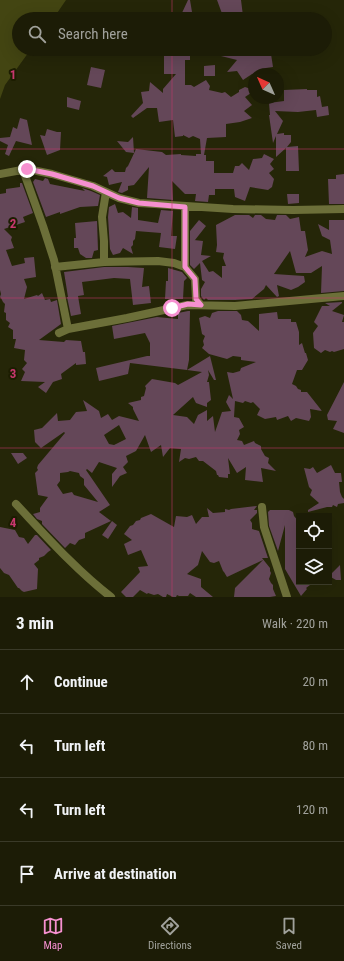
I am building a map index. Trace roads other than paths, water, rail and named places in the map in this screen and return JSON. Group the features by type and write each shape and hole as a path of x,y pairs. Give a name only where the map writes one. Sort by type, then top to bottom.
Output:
{"street":[{"path":"0,174 27,169 52,174 93,186 119,198 139,203 233,209 344,209"},
{"path":"23,170 43,226 55,268 68,329"},
{"path":"104,262 102,217 106,192"},
{"path":"185,207 185,267"},
{"path":"55,268 104,262 158,261 174,263 185,267 195,279 196,299 201,305"},
{"path":"59,333 68,329 127,318 188,304 235,306 344,296"},
{"path":"16,504 98,587 111,597"},
{"path":"262,507 264,527 287,597"}]}
